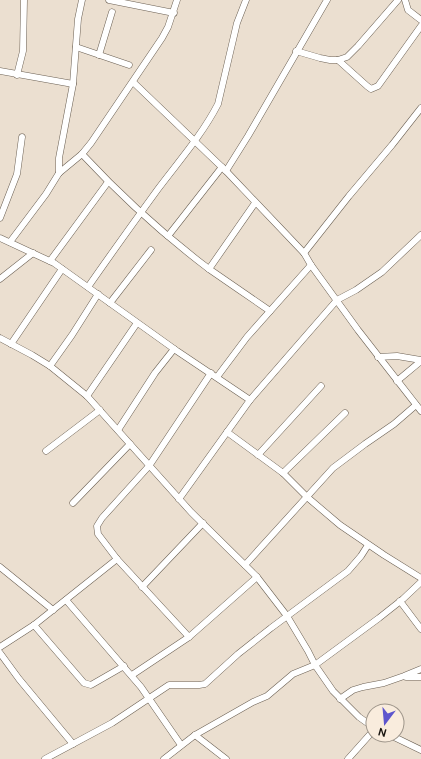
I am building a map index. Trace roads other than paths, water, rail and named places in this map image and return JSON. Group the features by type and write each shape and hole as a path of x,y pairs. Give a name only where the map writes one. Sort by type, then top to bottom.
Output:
{"street":[{"path":"17,75 23,50 24,0"},
{"path":"58,172 59,158 72,84 78,19 82,0"},
{"path":"109,0 174,13"},
{"path":"10,242 46,194 58,172 82,154 133,82 162,38 174,13 177,0"},
{"path":"88,287 195,141 218,104 237,23 246,0"},
{"path":"168,236 224,169 248,136 327,0"},
{"path":"296,51 320,58 338,60 346,57 398,0"},
{"path":"405,0 408,10 420,18"},
{"path":"99,55 112,12"},
{"path":"338,60 367,86 371,89 374,88 378,86 421,26"},
{"path":"76,47 129,65"},
{"path":"0,71 72,84"},
{"path":"133,82 224,169 255,203 304,252 311,265 378,357 421,411"},
{"path":"304,252 418,114 421,108"},
{"path":"0,218 17,174 22,137"},
{"path":"82,154 108,182 168,236 209,269 270,311"},
{"path":"50,261 108,182"},
{"path":"209,269 255,203"},
{"path":"179,499 250,400 337,300 356,290 382,272 421,235"},
{"path":"0,238 50,261 174,349 250,400"},
{"path":"110,303 151,250"},
{"path":"0,280 33,253"},
{"path":"217,377 244,341 311,265"},
{"path":"11,344 62,269"},
{"path":"50,366 98,294"},
{"path":"87,396 137,323"},
{"path":"0,338 50,366 87,396 179,499 257,577 287,616 315,665 340,699 365,721"},
{"path":"118,430 155,373 174,349"},
{"path":"378,357 397,356 421,361"},
{"path":"397,381 421,361"},
{"path":"189,637 116,559 98,534 97,526 102,518 149,466 211,373"},
{"path":"258,455 321,386"},
{"path":"245,564 334,468 394,424 416,405"},
{"path":"46,451 100,410"},
{"path":"283,473 345,413"},
{"path":"227,432 283,473 329,517 368,545 421,578"},
{"path":"73,503 130,444"},
{"path":"142,587 203,523"},
{"path":"44,759 112,723 169,685 199,686 205,684 238,654 348,571 368,545"},
{"path":"0,647 66,600 116,559"},
{"path":"0,567 52,610"},
{"path":"132,675 189,637 257,577"},
{"path":"164,759 196,735 253,702 267,696 293,674 315,665 366,628 421,582"},
{"path":"66,600 132,675 150,698 181,745"},
{"path":"400,601 421,629"},
{"path":"34,624 84,683 88,685 91,685 124,666"},
{"path":"0,653 19,679 73,744"},
{"path":"340,699 353,690 384,683 421,669"},
{"path":"404,676 421,678"},
{"path":"196,735 226,759"},
{"path":"348,759 365,740"},
{"path":"405,742 421,750"}]}
